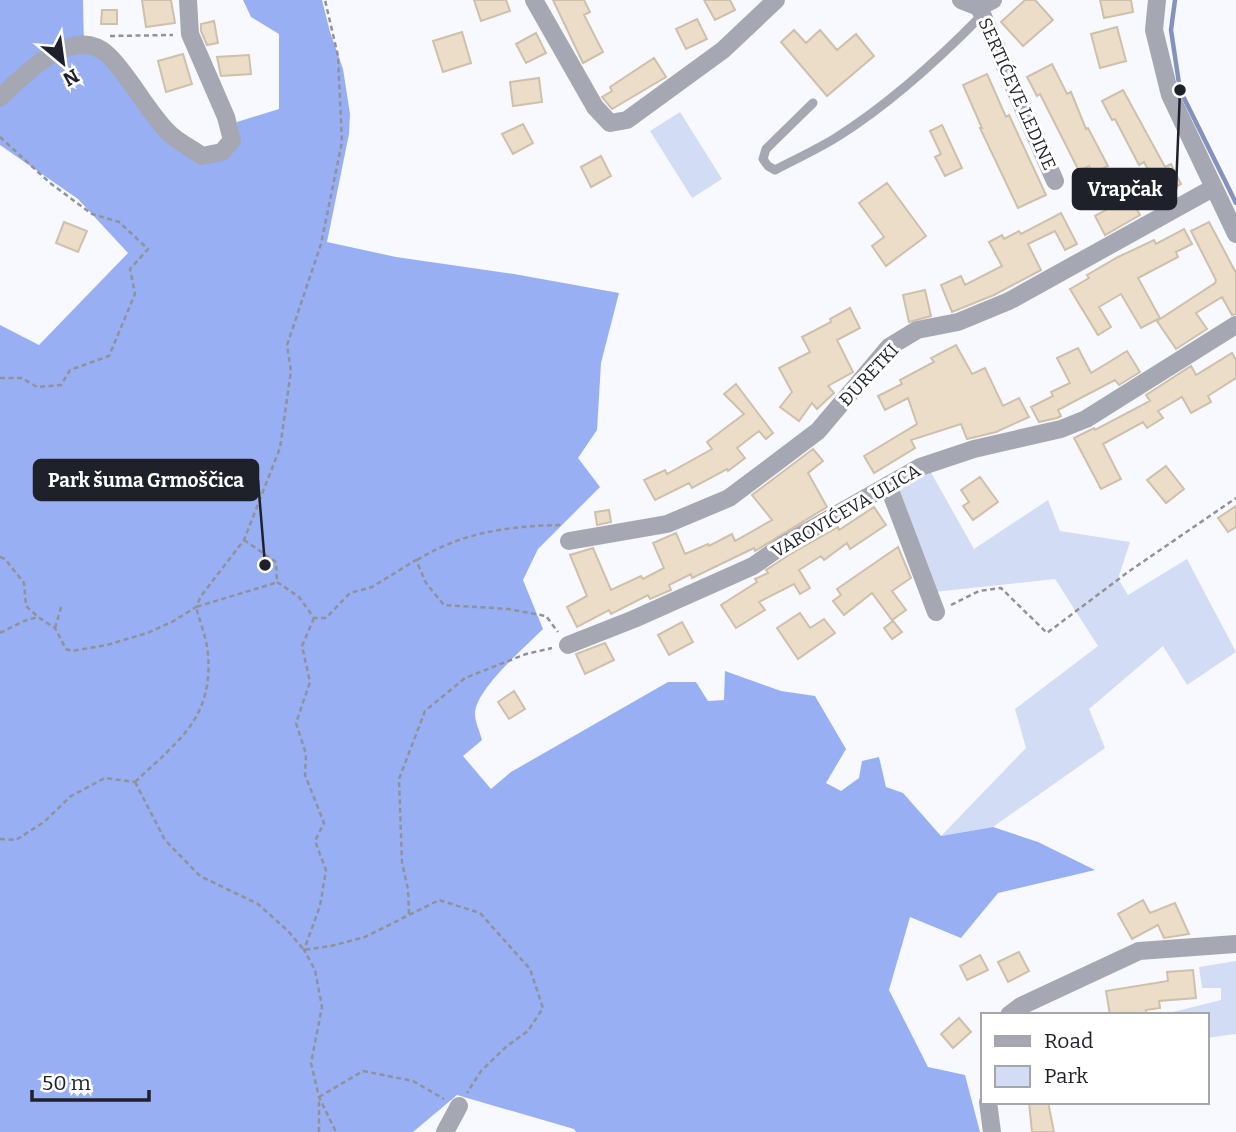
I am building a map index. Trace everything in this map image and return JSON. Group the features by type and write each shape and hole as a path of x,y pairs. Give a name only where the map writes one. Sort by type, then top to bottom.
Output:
{"street":[{"path":"0,98 24,74 46,59 74,45 86,44 107,54 140,100 169,133 202,156 222,152 232,140 190,34 188,0"},
{"path":"534,0 595,107 610,122 627,121 691,74 723,50 776,0"},
{"path":"961,0 985,8"},
{"path":"1157,0 1154,30 1170,95 1236,234"},
{"name":"SERTIĆEVE LEDINE","path":"985,8 1055,181"},
{"name":"ĐURETKI","path":"569,541 667,524 729,498 818,430 889,347 917,330 958,321 1009,302 1213,188"},
{"name":"VAROVIĆEVA ULICA","path":"568,645 635,619 753,566 783,545 920,467 974,449 1061,429 1086,419 1236,324"},
{"path":"888,485 936,612"},
{"path":"1012,1013 1021,1006 1139,951 1236,944"},
{"path":"988,1104 992,1132"},
{"path":"445,1132 459,1105"}],"lane":[{"path":"813,103 766,149 763,159 768,166 775,170 837,137 897,94 942,56 985,8"}],"path":[{"path":"135,782 196,721 208,687 209,653 196,607 201,596 244,540 280,448 291,372 287,345 321,244 342,142 338,56 325,0"},
{"path":"102,36 190,34"},
{"path":"0,136 50,183 92,214 119,222 148,249 130,269 135,294 109,356 70,370 61,385 37,387 22,378 0,377"},
{"path":"936,612 979,591 1001,588 1047,633 1128,572 1236,498"},
{"path":"314,618 326,618 350,593 372,587 439,546 488,530 566,525 569,541"},
{"path":"244,540 276,562 277,582"},
{"path":"0,557 5,559 24,583 26,606 55,628 65,649 72,651 107,645 147,633 196,607 277,582"},
{"path":"409,914 408,889 402,863 398,779 425,711 465,678 526,654 568,645 546,616 508,609 444,605 426,583 416,560"},
{"path":"277,582 299,597 314,618"},
{"path":"55,628 62,604"},
{"path":"0,633 38,617"},
{"path":"304,950 320,906 326,870 315,841 324,823 304,775 306,754 296,723 310,682 302,646 314,618"},
{"path":"0,839 16,840 44,822 71,796 105,778 135,782"},
{"path":"135,782 166,840 200,876 258,904 288,931 304,950 315,970 322,1007 311,1063 319,1097 337,1132"},
{"path":"304,950 331,946 387,929 409,914 439,900 480,913 530,969 543,1009 528,1031 481,1070 459,1105 436,1096 413,1081 363,1071 319,1097"},
{"path":"318,1132 319,1097"}],"green space":[{"path":"680,112 722,179 692,198 650,131"},
{"path":"929,469 974,549 1048,500 1060,531 1130,542 1118,579 1128,595 1187,559 1236,652 1187,685 1163,646 1089,709 1105,748 993,827 941,836 1026,748 1015,709 1098,646 1055,579 934,592 895,493 899,487"},
{"path":"1236,961 1236,1034 1208,1038 1208,1013 1169,1013 1221,1000 1221,988 1202,988 1199,967"}],"shaded area":[{"path":"0,0 83,0 84,50 102,57 188,154 238,141 237,122 279,109 279,34 251,17 243,0 322,0 343,69 350,114 349,134 327,242 396,257 619,293 601,363 597,430 578,458 600,487 538,549 523,580 543,629 483,693 475,714 482,740 463,756 491,789 511,772 668,682 696,682 708,701 724,700 725,671 781,691 815,696 846,749 826,783 841,791 859,778 862,761 879,757 886,787 903,793 941,836 993,827 1038,842 1095,870 998,893 961,938 910,917 889,990 928,1067 965,1075 980,1132 576,1132 574,1129 457,1095 413,1132 0,1132 0,325 39,345 128,253 78,199 0,145"}],"building":[{"path":"142,0 171,0 175,23 146,27"},
{"path":"474,0 506,0 510,11 481,21"},
{"path":"553,0 584,0 590,12 584,15 603,52 583,63"},
{"path":"704,0 730,0 735,10 715,20"},
{"path":"1025,0 1035,0 1053,20 1023,46 1001,22"},
{"path":"1100,0 1131,0 1133,12 1104,18"},
{"path":"102,10 117,10 117,24 101,24"},
{"path":"697,19 707,39 686,49 676,29"},
{"path":"214,21 218,43 207,45 201,24"},
{"path":"1117,27 1126,61 1100,68 1091,34"},
{"path":"794,30 806,43 820,30 837,50 856,34 874,56 827,96 781,42"},
{"path":"462,32 471,63 443,72 433,41"},
{"path":"536,33 546,53 526,63 516,44"},
{"path":"183,54 192,84 166,92 158,61"},
{"path":"249,55 251,74 221,76 217,57"},
{"path":"654,58 666,77 612,109 602,97 612,91 610,87"},
{"path":"1052,64 1067,94 1071,92 1086,129 1088,128 1108,166 1093,173 1089,166 1079,171 1040,94 1037,96 1027,77"},
{"path":"987,74 1046,195 1018,208 963,85"},
{"path":"539,78 542,102 513,106 510,82"},
{"path":"1123,90 1165,167 1171,164 1181,184 1161,194 1144,162 1139,165 1115,119 1112,120 1102,101"},
{"path":"523,124 533,143 513,154 502,134"},
{"path":"942,125 962,168 945,176 935,157 941,154 930,131"},
{"path":"601,156 611,176 591,187 581,167"},
{"path":"1121,182 1140,215 1105,235 1095,216 1111,207 1103,191"},
{"path":"887,183 926,236 886,266 872,246 884,237 859,203"},
{"path":"1061,213 1077,244 1065,250 1055,231 1028,244 1041,270 994,295 952,312 941,285 961,276 965,285 1002,266 989,242 1002,235 1004,239 1019,231 1021,234"},
{"path":"64,222 87,231 78,252 56,243"},
{"path":"1209,222 1236,273 1236,314 1232,315 1222,297 1196,313 1207,329 1176,349 1157,321 1215,283 1216,280 1191,231"},
{"path":"1184,229 1192,244 1176,252 1178,257 1138,278 1160,318 1141,328 1121,294 1099,307 1111,327 1098,335 1070,289 1089,278 1087,275 1118,257 1154,240 1156,244"},
{"path":"925,290 931,316 909,322 903,295"},
{"path":"850,308 860,328 837,340 853,372 828,386 834,393 817,409 812,403 799,421 780,407 792,392 779,368 810,352 802,337 831,322 830,319"},
{"path":"956,345 972,374 985,368 1003,406 1019,398 1029,417 996,432 967,439 961,424 911,440 915,448 874,473 864,456 917,424 908,398 885,410 878,396 902,384 900,380 934,362 931,358"},
{"path":"1078,348 1091,373 1127,351 1140,372 1119,385 1115,380 1058,410 1061,416 1057,418 1039,422 1031,407 1053,396 1051,392 1070,383 1057,358"},
{"path":"1232,353 1236,360 1236,378 1208,396 1211,402 1191,413 1182,397 1158,411 1163,418 1147,428 1143,422 1103,444 1121,479 1101,489 1074,438 1150,401 1146,395 1191,366 1196,375"},
{"path":"736,384 773,433 766,439 759,431 737,448 745,458 728,471 727,469 692,488 689,483 655,500 644,480 665,470 667,474 712,449 707,442 744,414 724,394"},
{"path":"813,449 823,461 808,473 827,507 755,551 754,548 692,578 691,574 669,585 671,590 650,599 648,595 611,614 609,610 577,627 567,607 587,596 570,555 593,548 611,590 641,576 643,579 664,568 653,543 676,533 685,554 732,534 735,541 772,520 752,495"},
{"path":"1166,466 1184,489 1166,503 1147,480"},
{"path":"980,477 998,502 973,520 963,506 969,502 961,490"},
{"path":"1236,506 1236,527 1228,532 1218,518"},
{"path":"874,507 886,525 850,549 847,543 824,560 821,556 799,570 810,588 800,594 794,584 759,602 765,610 736,628 721,605 757,582 755,579 768,573 766,570 789,555 838,527 839,530"},
{"path":"609,510 611,522 597,525 595,512"},
{"path":"898,547 911,578 892,591 906,610 892,620 872,593 844,615 833,601 841,595 837,589"},
{"path":"800,613 810,628 824,619 835,633 798,659 777,628"},
{"path":"893,621 902,632 892,639 884,628"},
{"path":"682,622 693,642 669,655 658,635"},
{"path":"605,643 614,660 585,674 576,654"},
{"path":"514,691 525,709 509,719 498,702"},
{"path":"1143,900 1150,913 1175,903 1189,934 1164,938 1158,925 1132,939 1118,914"},
{"path":"1019,952 1029,971 1008,982 998,962"},
{"path":"980,955 988,970 967,980 960,966"},
{"path":"1193,970 1196,998 1159,1001 1160,1008 1146,1010 1147,1013 1110,1013 1106,991 1168,981 1167,972"},
{"path":"959,1018 971,1032 953,1048 941,1034"},
{"path":"1029,1104 1048,1104 1054,1132 1032,1132"}],"waterway":[{"path":"1175,0 1171,30 1180,90 1236,203"}],"place":[{"name":"Vrapčak","path":"1180,90"},
{"name":"Park šuma Grmoščica","path":"265,565"}]}
